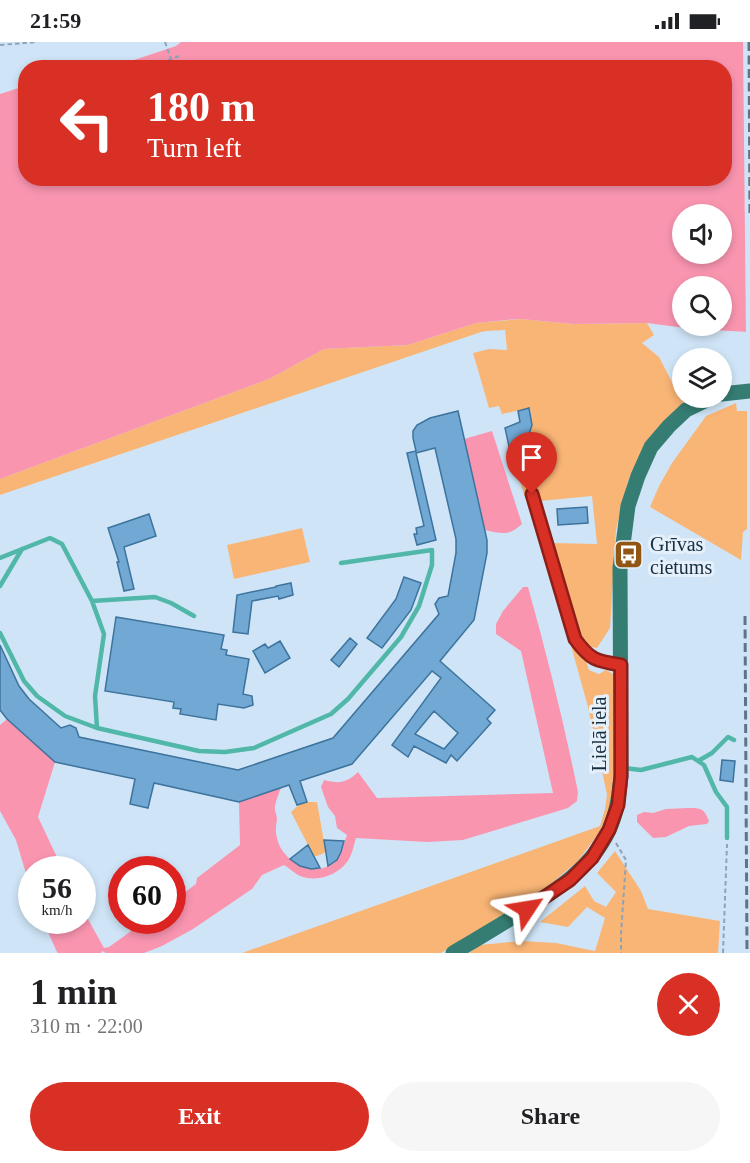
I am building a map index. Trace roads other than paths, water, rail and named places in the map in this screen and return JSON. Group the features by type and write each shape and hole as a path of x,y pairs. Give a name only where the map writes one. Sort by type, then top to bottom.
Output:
{"main road":[{"path":"732,393 750,391"},
{"name":"Lielā iela","path":"453,953 570,880 592,858 609,830 618,805 621,768 620,568 628,506 651,447 669,426 690,408"}],"lane":[{"path":"532,494 575,639 585,653 600,662 621,665"},
{"path":"0,558 50,538 62,544 92,601 104,634 95,696 97,728"},
{"path":"0,586 22,549"},
{"path":"0,633 24,681 37,696 65,716 97,728 199,751 225,752 254,748 331,714 348,699 401,637 419,606 432,565 432,550 341,563"},
{"path":"92,601 155,597 194,616"},
{"path":"698,761 712,753 728,737 734,740"},
{"path":"621,768 641,770 692,757 704,765 716,792 727,807 727,838"}],"railway":[{"path":"749,42 750,216"},
{"path":"745,616 747,953"}],"place":[{"name":"Grīvas cietums","path":"629,555"}]}
